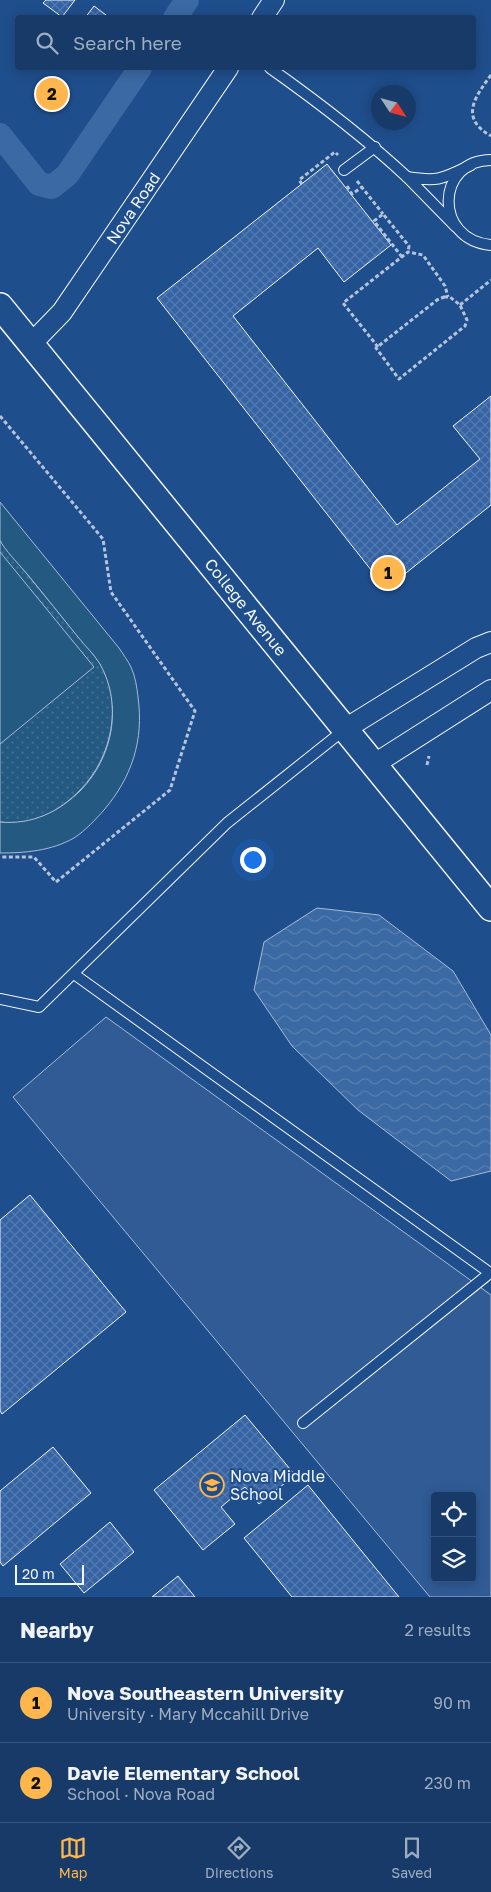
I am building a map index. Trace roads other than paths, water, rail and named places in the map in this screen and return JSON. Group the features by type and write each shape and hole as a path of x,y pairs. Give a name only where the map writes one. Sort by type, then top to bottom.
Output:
{"street":[{"path":"264,15 274,0"},
{"name":"Nova Road","path":"31,344 62,312 227,70"},
{"name":"College Avenue","path":"0,306 491,908"},
{"path":"345,729 491,642"},
{"path":"373,765 491,690"}],"lane":[{"path":"273,70 322,104 375,147 464,236 476,243 491,245"},
{"path":"344,170 375,147"},
{"path":"407,177 429,181 442,179 471,165 484,160 491,160"},
{"path":"456,227 449,212 448,198 452,185 460,173 471,165"},
{"path":"0,999 39,1007 227,823 345,729"},
{"path":"74,974 491,1273 304,1423"}],"water":[{"path":"317,908 379,915 453,971 491,1035 491,1171 451,1181 358,1110 292,1046 254,990 264,942"}],"waterway":[{"path":"177,15 187,0"},
{"path":"0,135 39,184 52,187 67,175 139,70"}],"place":[{"name":"Davie Elementary School","path":"52,94"},
{"name":"Nova Southeastern University","path":"388,573"},
{"name":"Nova Middle School","path":"212,1485"}]}
